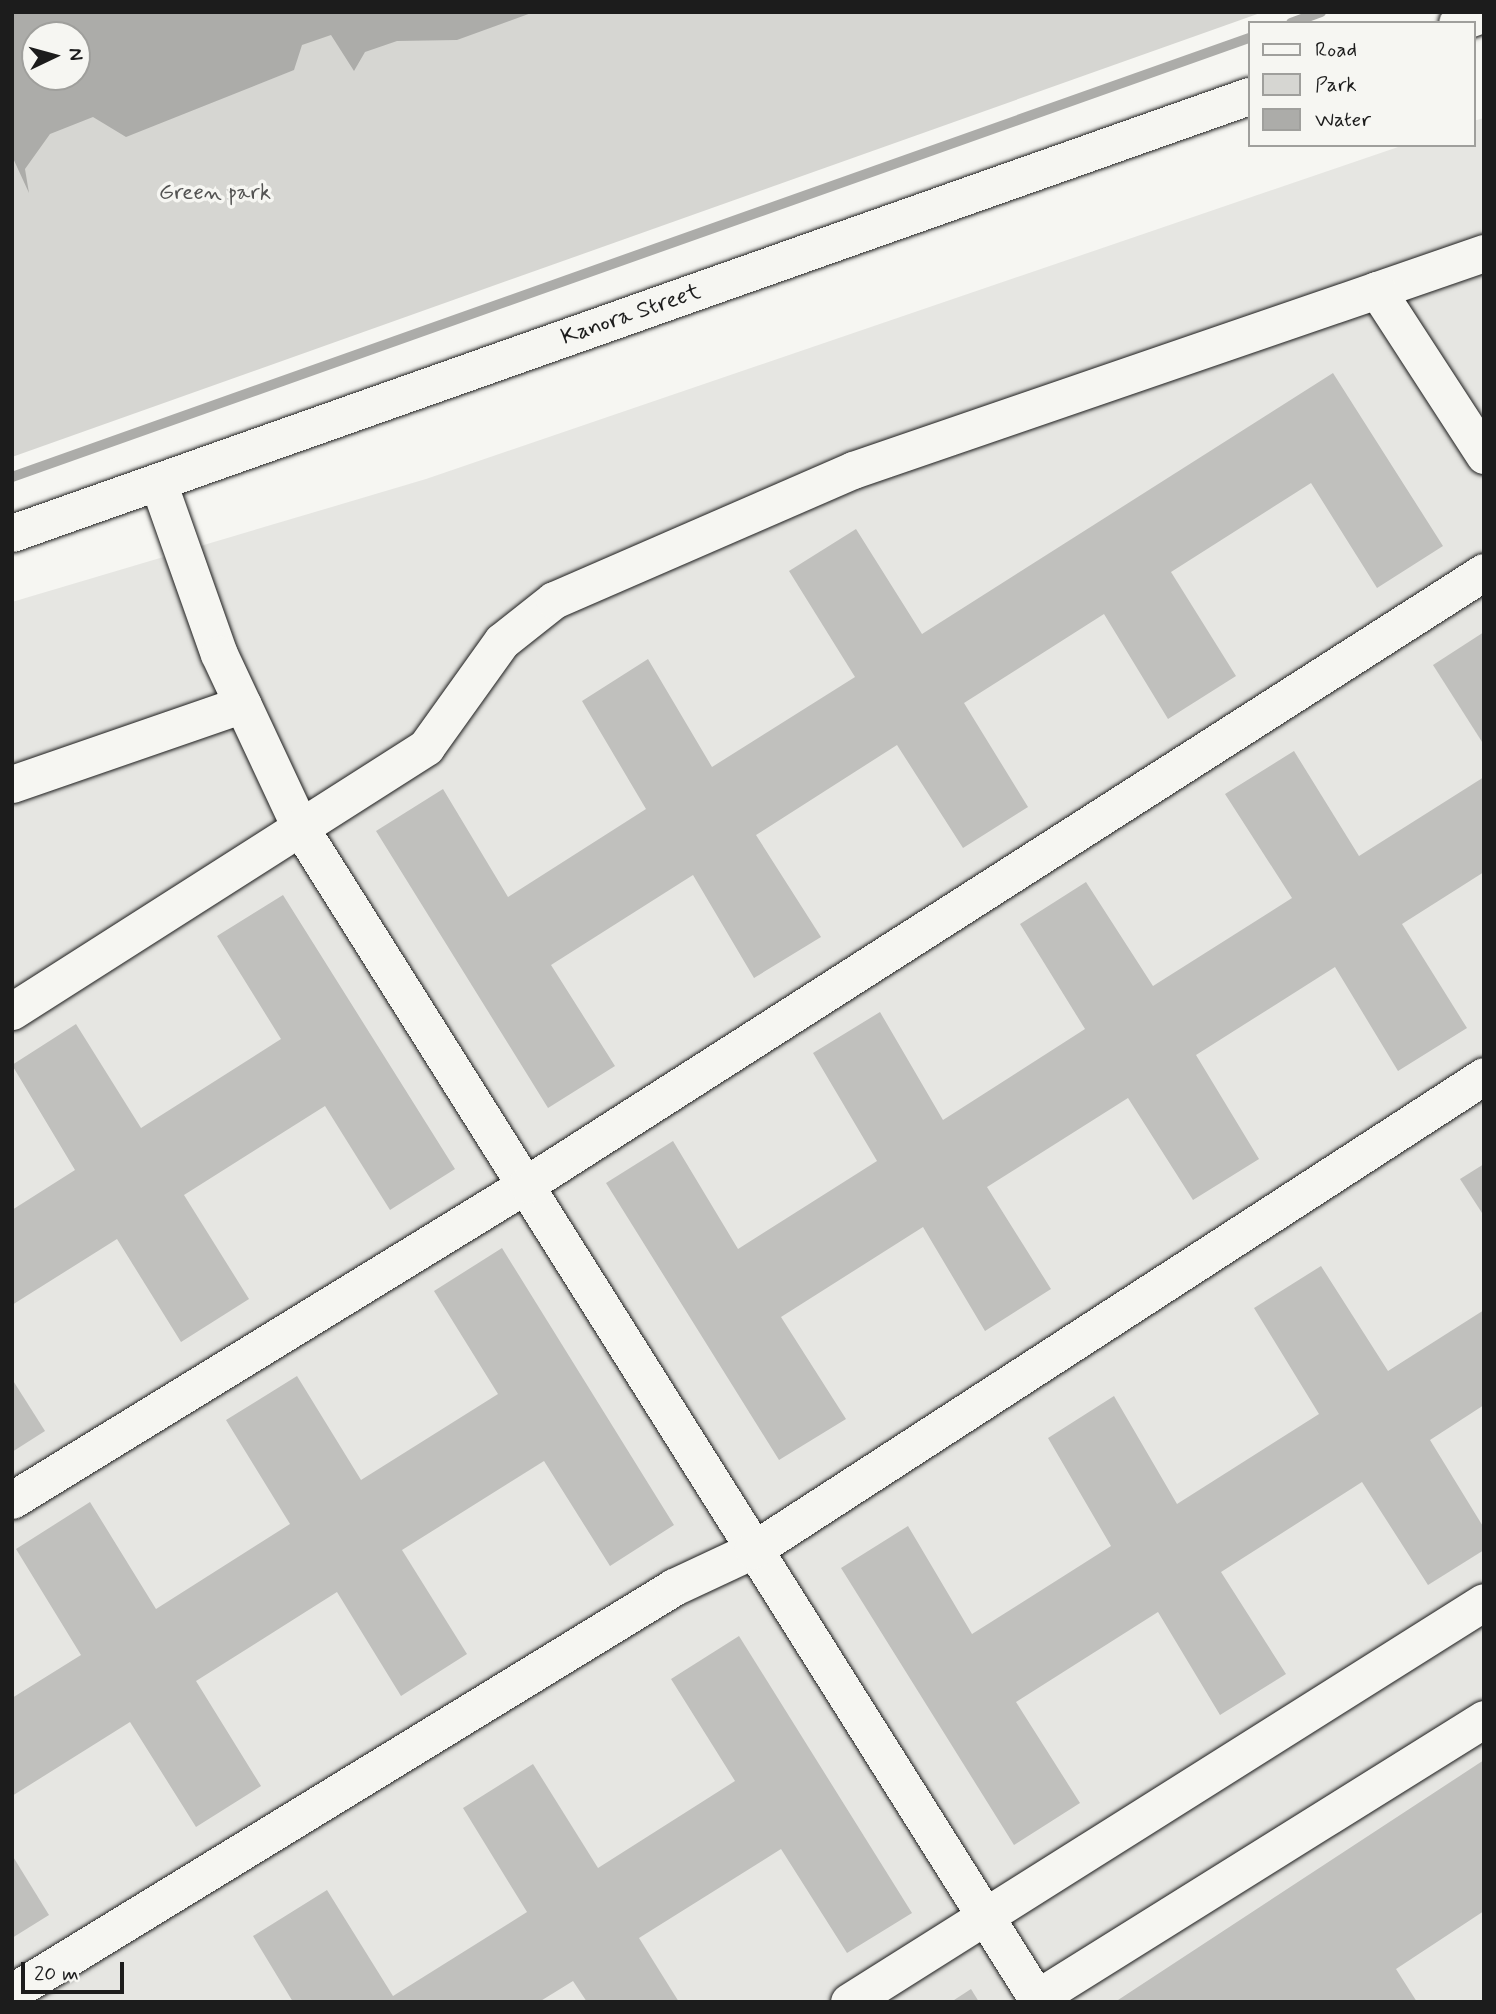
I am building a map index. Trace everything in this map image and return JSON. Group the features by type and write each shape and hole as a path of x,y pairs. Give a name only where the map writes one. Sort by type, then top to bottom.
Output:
{"street":[{"path":"1462,21 1484,13"},
{"name":"Kanora Street","path":"12,533 1248,96"},
{"path":"12,1011 301,830 426,747 502,641 554,600 853,470 1484,253"},
{"path":"1377,290 1484,455"},
{"path":"159,482 243,704 301,830 527,1184 753,1550 1038,2000 1484,1719"},
{"path":"12,1500 527,1184 1484,572"},
{"path":"12,784 243,704"},
{"path":"12,1992 674,1587 753,1550 1484,1076"},
{"path":"849,2002 986,1918 1484,1601"}],"shaded area":[{"path":"1484,118 1484,2002 12,2002 12,602 426,479 1398,147 1475,147 1475,120"}],"green space":[{"name":"Green park","path":"12,12 1263,12 12,457"}],"water":[{"path":"12,12 534,12 457,40 397,41 365,52 354,71 331,35 302,45 294,70 126,137 93,117 50,134 25,169 29,193 12,156"}],"building":[{"path":"1333,373 1443,546 1377,588 1311,483 1171,572 1236,676 1168,719 1104,614 964,703 1028,807 963,848 897,745 756,835 821,937 754,978 693,875 551,965 615,1066 548,1108 376,831 443,789 508,897 646,809 582,701 648,659 712,767 855,677 789,571 856,529 922,634"},
{"path":"1484,632 1484,745 1433,665"},
{"path":"1294,751 1359,856 1484,777 1484,872 1402,924 1467,1028 1398,1071 1335,967 1196,1055 1259,1159 1193,1200 1128,1098 987,1187 1051,1289 985,1331 923,1227 781,1317 846,1419 779,1460 606,1183 673,1141 738,1249 877,1161 813,1053 880,1012 943,1120 1085,1029 1020,924 1086,882 1153,986 1292,898 1225,794"},
{"path":"283,895 455,1169 390,1210 325,1106 184,1195 249,1299 181,1342 117,1239 12,1305 12,1210 75,1170 12,1065 76,1024 141,1128 281,1039 217,936"},
{"path":"1484,1164 1484,1216 1460,1179"},
{"path":"502,1248 674,1525 610,1566 544,1461 402,1550 467,1654 401,1696 337,1592 196,1681 261,1786 196,1827 130,1722 12,1796 12,1698 81,1655 16,1549 90,1502 156,1609 290,1524 226,1420 297,1376 361,1480 498,1394 434,1291"},
{"path":"1321,1266 1388,1371 1484,1310 1484,1405 1430,1440 1484,1528 1484,1550 1428,1585 1362,1482 1221,1572 1286,1674 1220,1715 1158,1612 1016,1702 1080,1803 1014,1845 841,1568 908,1526 972,1634 1111,1546 1048,1438 1114,1396 1177,1504 1319,1414 1254,1308"},
{"path":"12,1379 45,1431 12,1452"},
{"path":"739,1636 912,1913 847,1953 781,1849 639,1938 679,2002 587,2002 573,1981 539,2002 293,2002 253,1936 327,1890 393,1996 527,1912 463,1808 533,1764 598,1868 735,1781 671,1679"},
{"path":"1484,1760 1484,1911 1396,1969 1417,2002 1115,2002"},
{"path":"12,1855 49,1915 12,1938"},
{"path":"971,1989 979,2002 951,2002"}],"waterway":[{"path":"1296,21 1321,12"},
{"path":"12,477 1248,38"}]}
